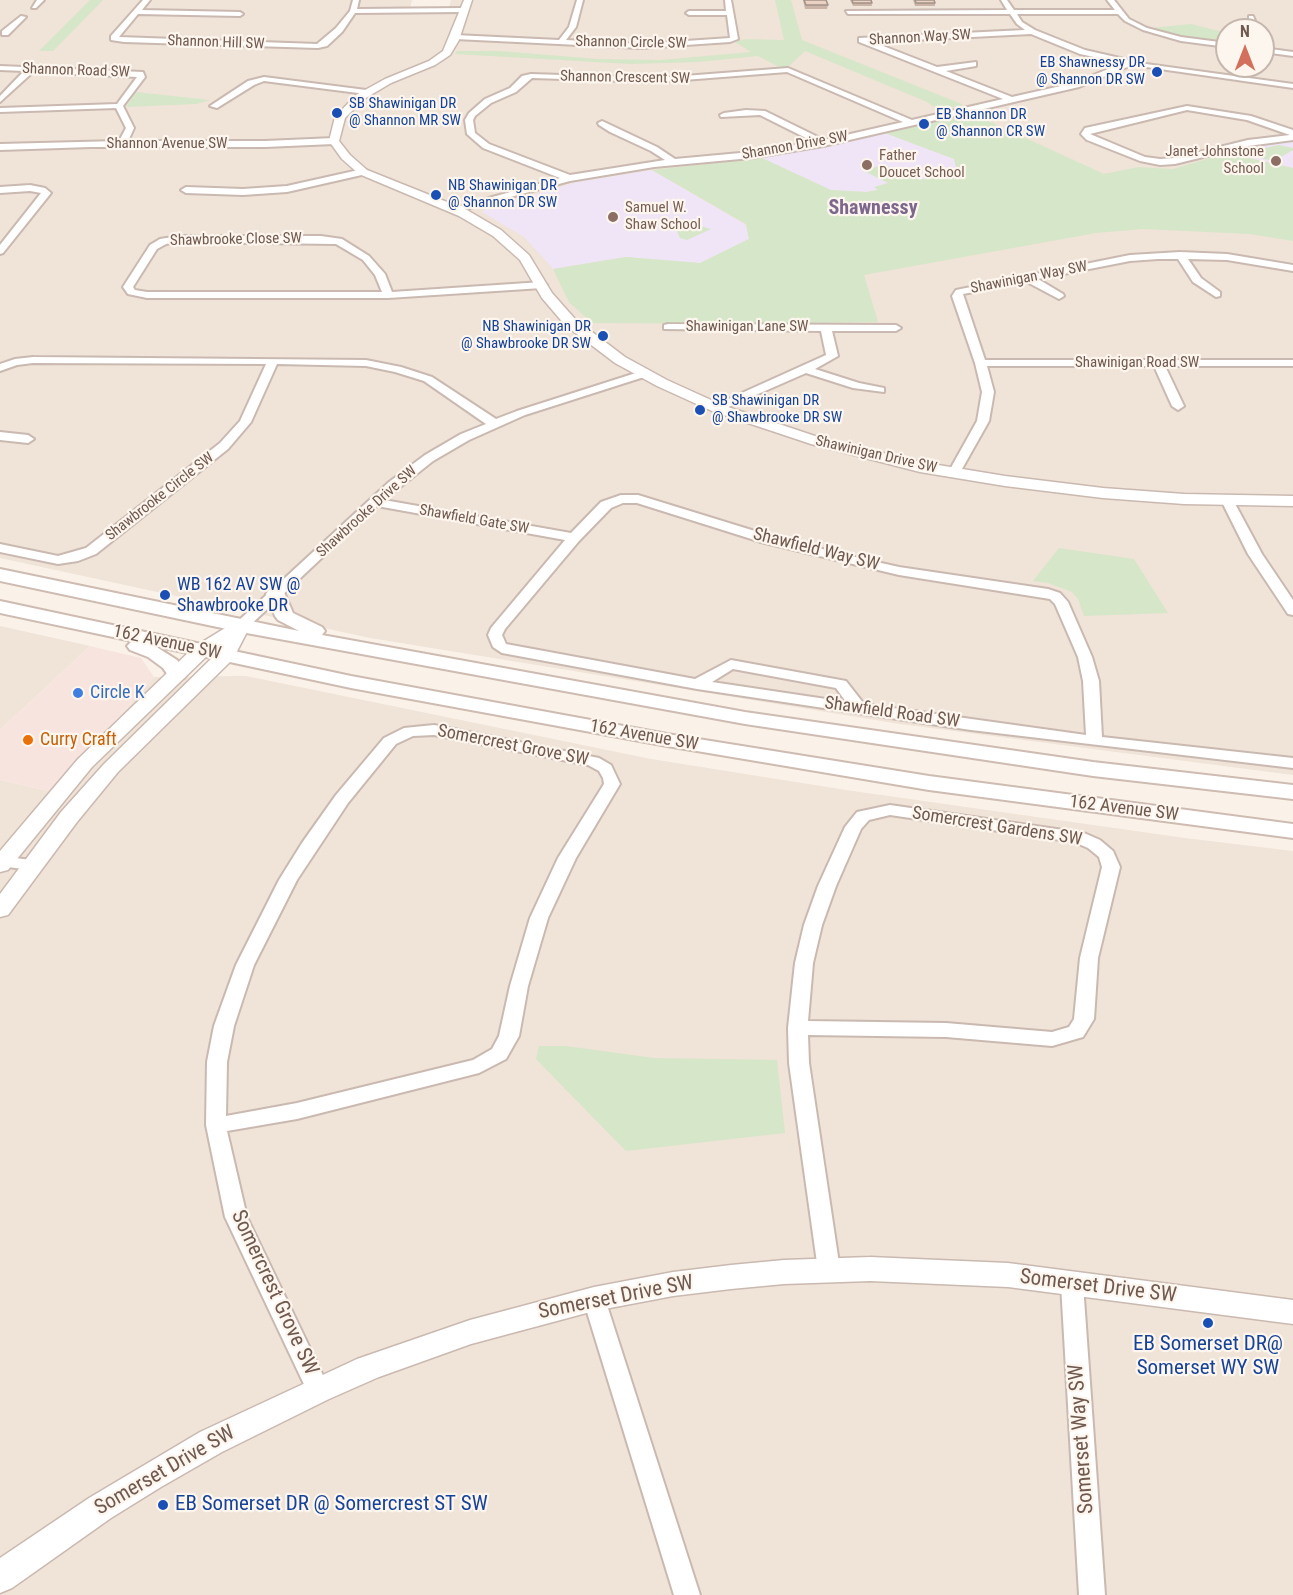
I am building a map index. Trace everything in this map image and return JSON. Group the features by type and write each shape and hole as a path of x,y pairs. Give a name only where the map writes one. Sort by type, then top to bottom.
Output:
{"main road":[{"name":"162 Avenue SW","path":"0,575 242,626 778,724 1093,769 1293,792"},
{"path":"276,594 285,616 297,624 370,650"},
{"name":"162 Avenue SW","path":"0,608 439,699 773,758 1043,799 1293,831"},
{"path":"76,624 155,652 170,664 177,674"}],"street":[{"path":"34,7 41,0"},
{"name":"Shannon Hill SW","path":"147,0 114,38 308,47 324,44 339,30 353,11 356,0"},
{"name":"Shannon Circle SW","path":"561,42 572,27 580,0"},
{"name":"Shannon Circle SW","path":"455,37 652,46 730,40 734,39 734,36 728,0"},
{"path":"1004,0 1019,23 1032,32 1083,52 1130,63 1293,86"},
{"path":"1110,0 1131,22 1150,32 1215,43"},
{"path":"334,141 340,117 366,92 438,59 450,49 466,5 353,11"},
{"path":"135,12 240,14"},
{"path":"848,12 1120,12"},
{"path":"689,13 730,14"},
{"path":"2,27 18,22"},
{"name":"Shannon Way SW","path":"1012,100 862,40 1032,32"},
{"path":"1275,52 1293,54"},
{"name":"Shannon Drive SW","path":"455,209 569,178 673,162 751,155 823,143 1076,85 1101,77 1130,63"},
{"path":"936,70 973,64"},
{"name":"Shannon Road SW","path":"0,68 140,74 141,76 119,106 130,128 122,144"},
{"path":"0,100 32,68"},
{"name":"Shannon Crescent SW","path":"569,178 486,146 471,134 469,120 472,115 488,101 513,90 525,78 531,76 658,80 788,70 909,122"},
{"path":"214,106 252,82 264,79 366,92"},
{"path":"0,110 119,106"},
{"path":"1187,108 1248,118 1293,135 1240,144 1165,162 1143,159 1085,134 1088,130 1187,108"},
{"path":"724,115 746,112 762,113 823,143"},
{"path":"602,123 673,162"},
{"name":"Shannon Avenue SW","path":"0,147 334,141"},
{"name":"Shawinigan Drive SW","path":"334,141 346,157 363,172 455,209 497,233 525,258 553,304 582,333 643,374 717,408 816,441 954,473 1062,489 1227,500 1293,501"},
{"path":"186,190 243,192 287,189 363,172"},
{"path":"0,190 36,188 46,193 0,250"},
{"name":"Shawbrooke Close SW","path":"388,295 380,274 366,258 339,241 321,239 179,239 164,241 153,248 128,287 132,292 147,295 388,295 542,285"},
{"path":"1180,255 1197,280 1216,294"},
{"name":"Shawinigan Way SW","path":"954,473 983,421 988,392 981,363 957,298 958,293 1130,258 1180,255 1246,259 1293,268"},
{"path":"1028,278 1059,296"},
{"name":"Shawinigan Lane SW","path":"668,327 896,328"},
{"name":"Shawinigan Lane SW","path":"717,408 832,356 826,327"},
{"path":"0,368 15,362 33,360 354,362 408,372 438,385 495,424"},
{"name":"Shawbrooke Circle SW","path":"0,548 58,560 73,558 91,551 224,446 245,422 252,410 273,361"},
{"name":"Shawinigan Road SW","path":"981,363 1293,363"},
{"path":"1158,363 1178,406"},
{"path":"805,369 857,387 880,390"},
{"name":"Shawbrooke Drive SW","path":"242,626 374,502 402,477 429,459 495,424 545,405 643,374"},
{"path":"0,436 28,439"},
{"name":"Shawfield Way SW","path":"497,643 495,636 498,628 574,538 610,502 621,499 638,499 766,539 846,559 911,572 1049,593 1061,602 1085,657 1091,681 1094,741"},
{"path":"1227,500 1255,554 1293,611"},
{"name":"Shawfield Gate SW","path":"374,502 574,538"},
{"path":"1,863 85,763 201,651 242,626"},
{"path":"0,910 31,865 111,768 226,656 242,626"},
{"name":"Shawfield Road SW","path":"497,643 507,650 697,684 1094,741 1293,763"},
{"path":"697,684 731,664 842,684 859,708"},
{"name":"Somercrest Grove SW","path":"216,1125 297,1111 479,1066 499,1054 509,1036 519,987 539,918 567,858 612,784 605,768 593,761 434,730 410,731 390,741 342,799 308,847 288,880 245,965 224,1026 217,1062 216,1125 236,1217 318,1390"},
{"name":"Somercrest Gardens SW","path":"798,1028 946,1030 1052,1039 1076,1032 1084,1019 1089,958 1111,867 1107,855 1094,844 1078,837 890,810 863,816 853,827 826,886 813,925 804,963 798,1028 804,1103 829,1270"},
{"path":"1,863 31,865"},
{"name":"Somerset Drive SW","path":"0,1577 65,1531 150,1477 211,1442 318,1390 368,1368 470,1332 594,1299 673,1284 731,1277 829,1270 951,1271 1293,1312"},
{"name":"Somerset Way SW","path":"1072,1284 1092,1595"},
{"path":"594,1299 687,1595"}],"shaded area":[{"path":"0,0 412,0 410,8 449,8 451,0 1293,0 1293,775 900,724 370,638 0,558"},
{"name":"Father Doucet School","path":"885,133 954,159 957,171 866,192 831,190 762,158 832,146"},
{"name":"Janet Johnstone School","path":"1293,141 1293,168 1227,153 1273,143"},
{"name":"Samuel W. Shaw School","path":"652,170 746,225 749,239 700,263 626,257 553,269 524,237 482,212 485,209 577,182"},
{"path":"0,626 90,646 0,730"},
{"path":"90,646 141,658 154,677 53,792 0,780 0,730"},
{"path":"246,676 651,759 846,790 1293,851 1293,1595 0,1595 0,780 53,792 154,677"}],"green space":[{"path":"90,0 103,0 53,51 39,51"},
{"path":"775,0 791,0 802,40 964,105 939,110 927,102 805,51 788,67 779,67 758,56 698,62 630,64 455,54 457,51 499,51 598,59 661,60 751,52 735,42 744,39 784,40"},
{"path":"1191,24 1215,30 1215,41 1189,38 1151,28"},
{"path":"136,92 210,100 196,104 126,107"},
{"path":"971,113 1104,174 1138,167 1173,169 1227,153 1293,168 1293,241 1250,234 1143,229 1096,233 864,275 878,322 592,323 569,302 553,269 626,257 700,263 749,239 746,224 652,170 762,158 831,190 866,192 878,190 874,187 888,183 862,170 884,165 920,180 957,171 954,159 885,133"},
{"path":"1279,145 1293,148 1293,150 1274,161 1246,155 1255,150"},
{"path":"678,220 711,229 687,240 680,238 677,231 662,228"},
{"path":"1059,548 1134,559 1168,613 1084,616 1078,599 1072,592 1048,583 1033,581"},
{"path":"539,1046 566,1046 654,1058 777,1060 785,1133 626,1151 536,1059"}],"building":[{"path":"804,0 826,0 828,5 806,5"},
{"path":"852,0 871,0 872,3 853,3"},
{"path":"915,0 934,0 935,3 916,3"}],"place":[{"name":"EB Shawnessy DR @ Shannon DR SW","path":"1157,72"},
{"name":"SB Shawinigan DR @ Shannon MR SW","path":"337,113"},
{"name":"EB Shannon DR @ Shannon CR SW","path":"924,124"},
{"name":"Janet Johnstone School","path":"1276,161"},
{"name":"Father Doucet School","path":"867,165"},
{"name":"NB Shawinigan DR @ Shannon DR SW","path":"436,195"},
{"name":"Samuel W. Shaw School","path":"613,217"},
{"name":"NB Shawinigan DR @ Shawbrooke DR SW","path":"603,336"},
{"name":"SB Shawinigan DR @ Shawbrooke DR SW","path":"700,410"},
{"name":"WB 162 AV SW @ Shawbrooke DR","path":"165,595"},
{"name":"Circle K","path":"78,693"},
{"name":"Curry Craft","path":"28,740"},
{"name":"EB Somerset DR@ Somerset WY SW","path":"1208,1323"},
{"name":"EB Somerset DR @ Somercrest ST SW","path":"163,1505"}],"district":[{"name":"Shawnessy","path":"873,209"}]}
